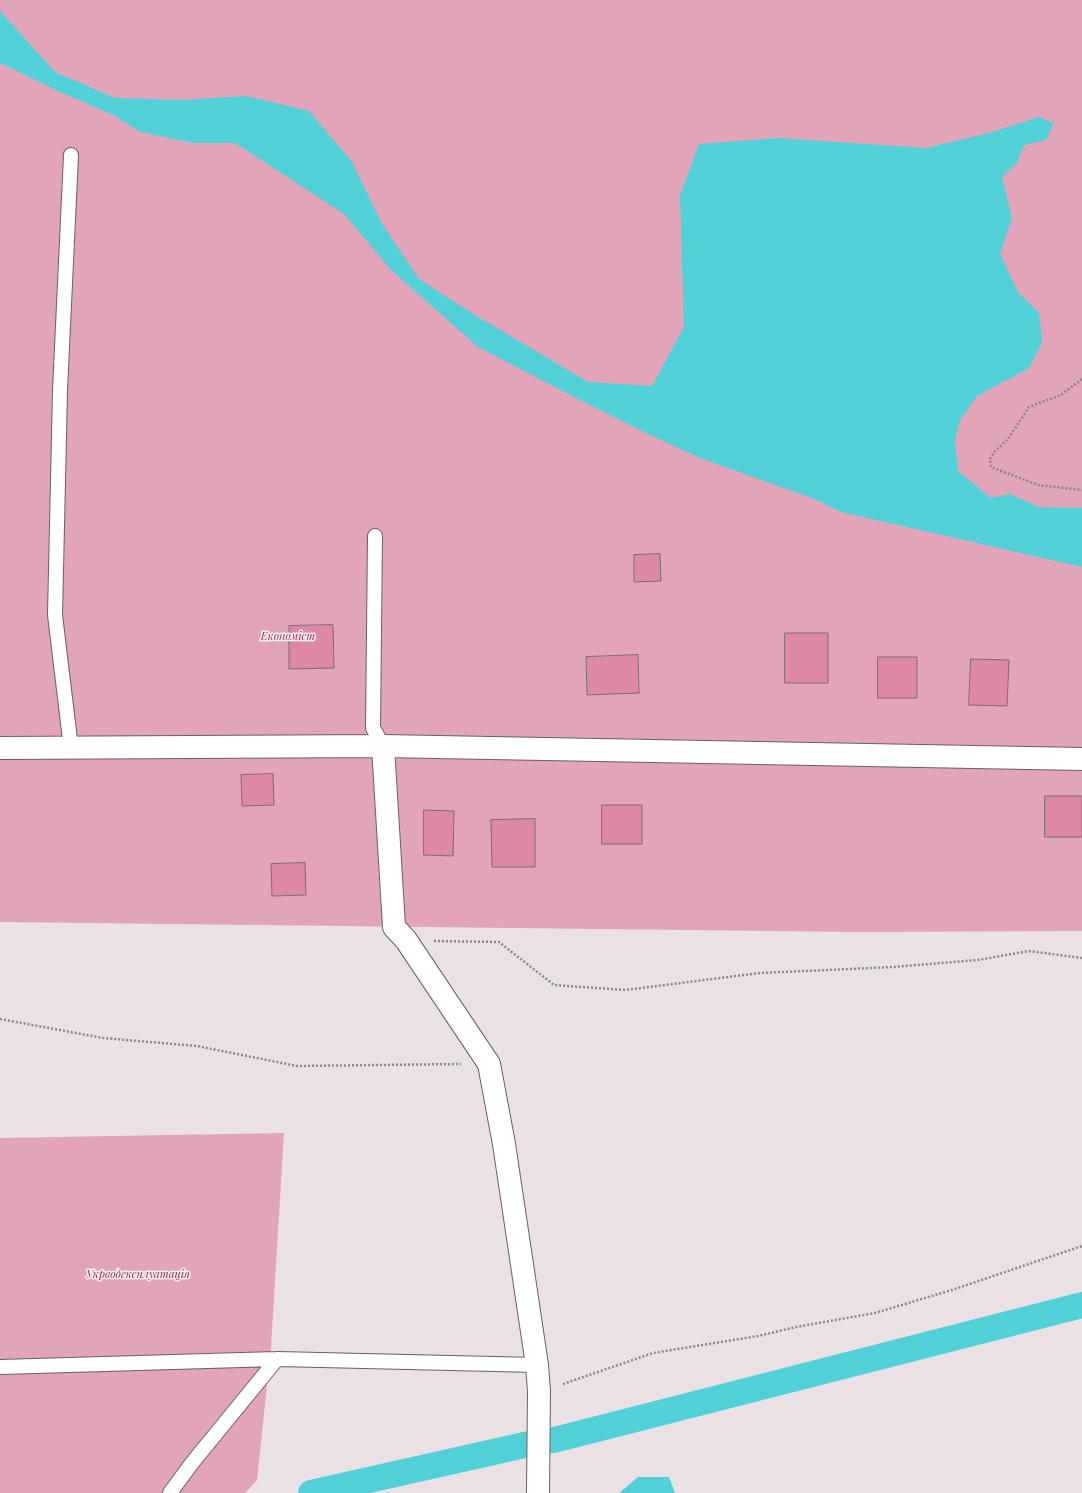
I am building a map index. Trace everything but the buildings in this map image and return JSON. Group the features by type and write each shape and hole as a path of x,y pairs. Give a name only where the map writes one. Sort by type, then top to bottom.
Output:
{"street":[{"path":"383,746 394,927 406,940 489,1064 504,1144 537,1365 539,1391 538,1493"},
{"path":"0,748 383,746 1082,759"}],"lane":[{"path":"71,156 60,390 55,615 71,748"},
{"path":"375,536 373,728 383,746"},
{"path":"170,1493 192,1463 277,1359"},
{"path":"0,1367 277,1359 537,1365"}],"path":[{"path":"1082,379 1061,395 1029,407 1008,439 995,451 990,459 992,467 1038,485 1082,490"},
{"path":"406,940 499,942 554,985 625,990 760,973 893,967 978,960 1029,951 1082,958"},
{"path":"0,1019 103,1038 197,1046 297,1066 489,1064"},
{"path":"539,1391 653,1353 758,1336 796,1327 875,1313 955,1289 1082,1246"}],"green space":[{"name":"Економіст","path":"0,0 1082,0 1082,931 856,932 0,922"},
{"name":"Укрводексплуатація","path":"284,1133 271,1347 257,1480 245,1493 0,1493 0,1138"}],"water":[{"path":"0,11 55,72 115,98 180,100 246,96 309,111 352,162 382,224 419,279 473,314 588,382 652,386 684,327 680,195 699,144 777,138 926,148 989,133 1039,117 1054,123 1046,140 1024,145 1017,163 1002,177 1012,218 1000,254 1018,292 1039,313 1042,342 1029,368 977,396 960,420 955,441 958,471 991,498 1010,494 1039,507 1082,508 1082,567 841,512 814,499 700,458 574,397 478,347 391,270 344,214 235,143 193,143 140,132 115,116 0,63"},
{"path":"638,1477 669,1477 675,1493 619,1493"}],"waterway":[{"path":"554,1440 1082,1305"},
{"path":"311,1493 529,1444"}]}
